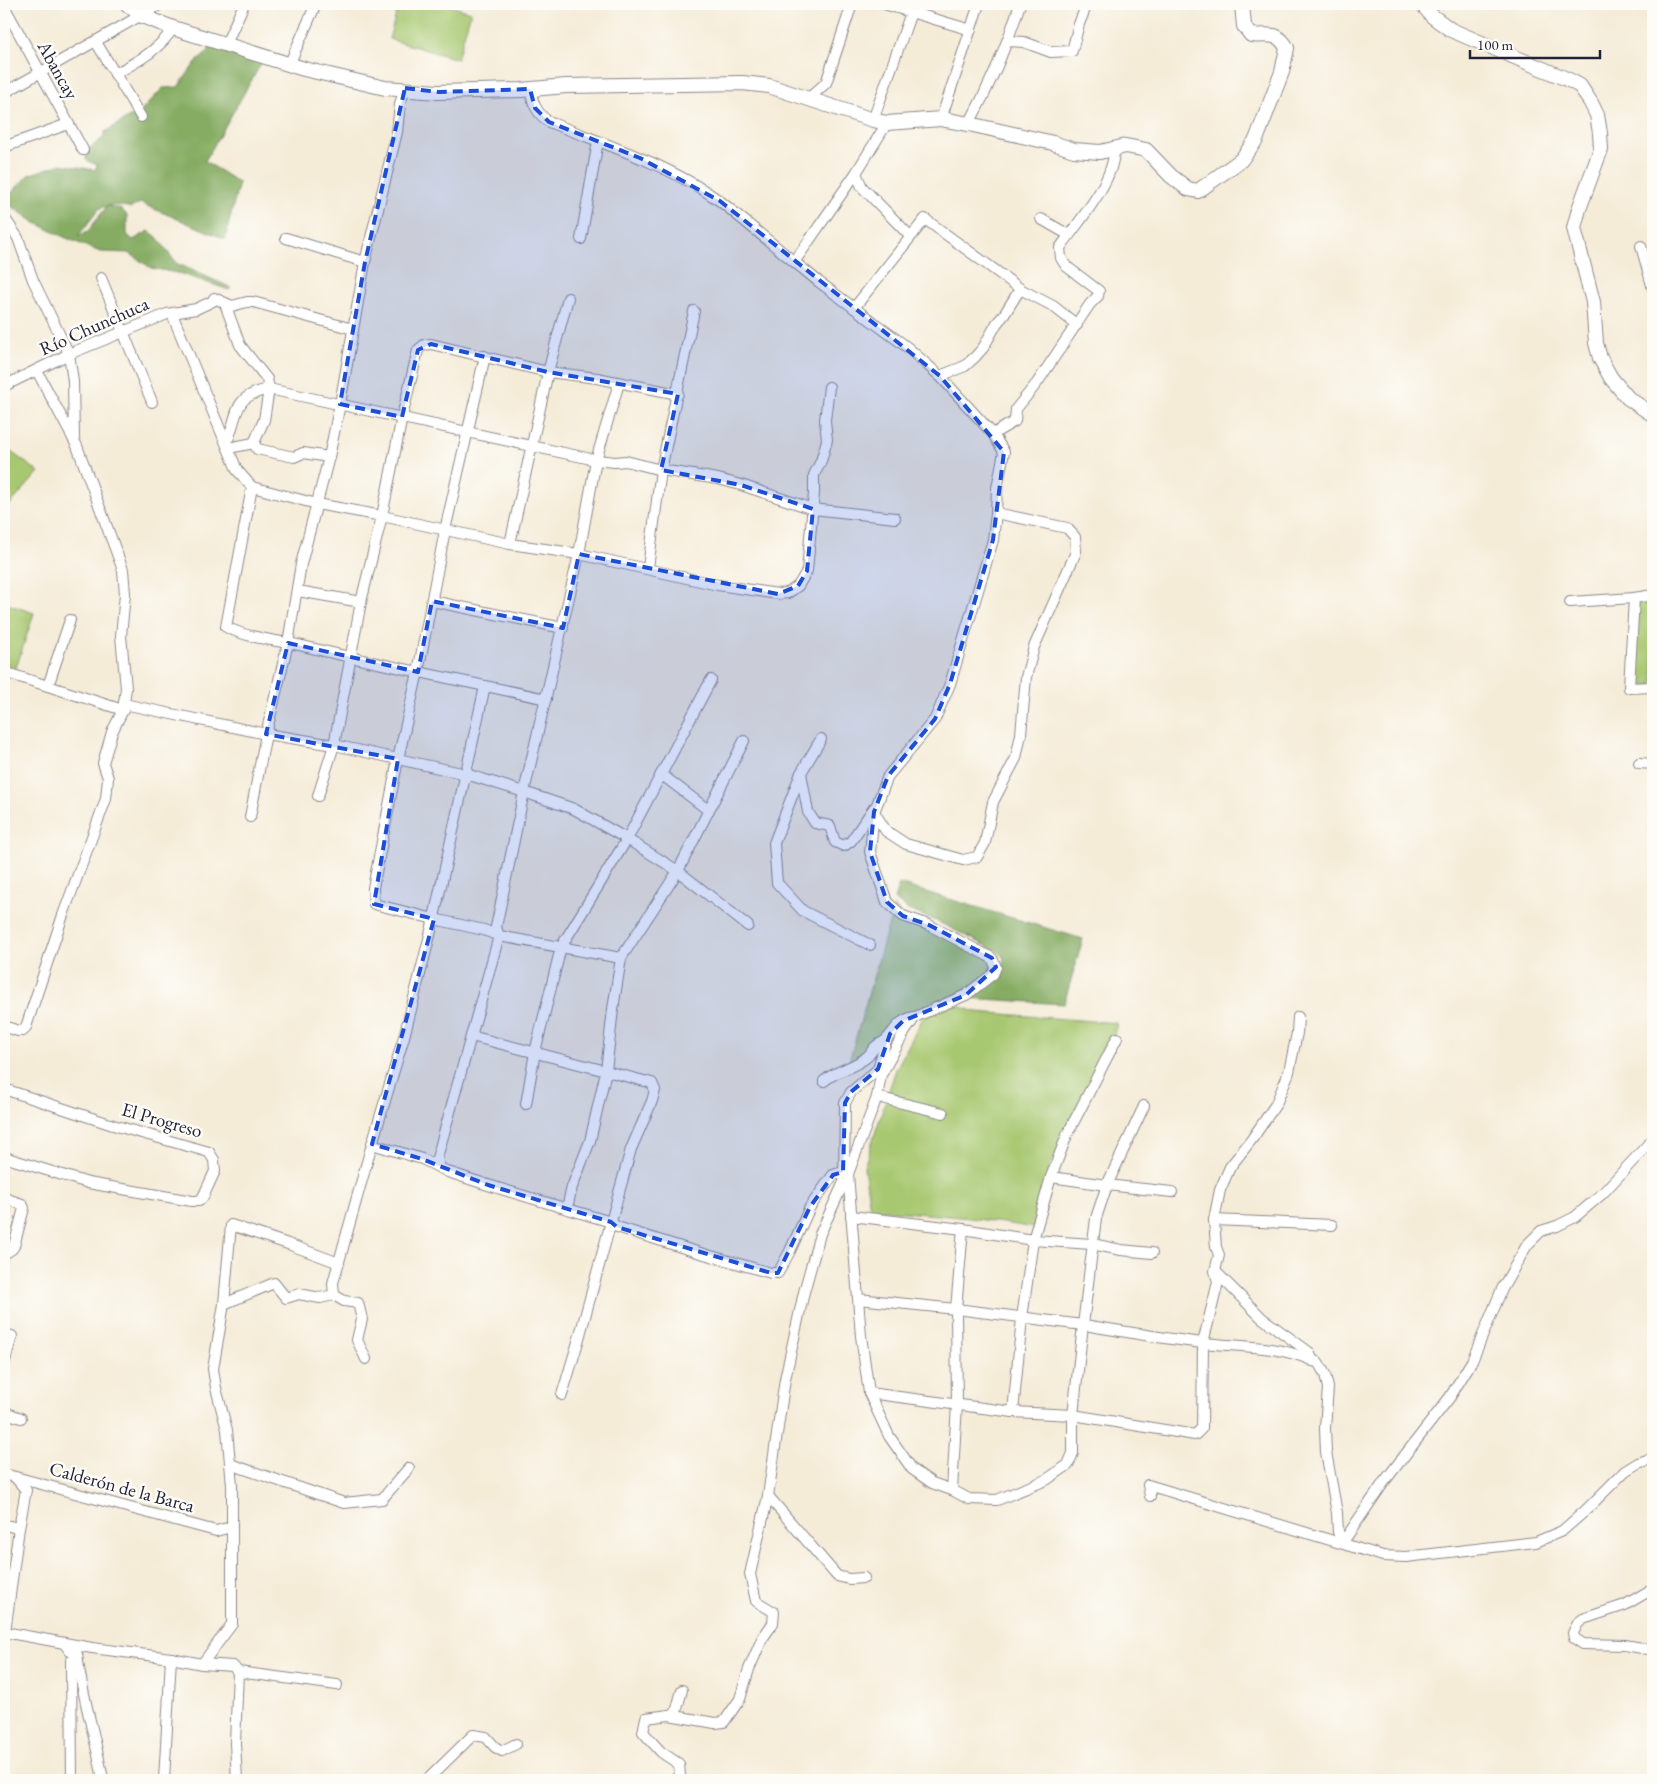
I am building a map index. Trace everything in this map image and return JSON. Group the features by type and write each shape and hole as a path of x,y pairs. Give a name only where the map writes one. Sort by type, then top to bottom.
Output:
{"street":[{"path":"128,4 142,16 173,28 289,65 385,88 438,92 566,86 742,83 769,86 887,123 941,120 969,124 1054,143 1074,150 1100,152 1126,146 1146,150 1188,189 1198,191 1241,160 1256,140 1282,72 1287,48 1282,39 1276,35 1251,35 1244,26 1242,4"},
{"path":"4,94 161,4"},
{"path":"226,44 244,4"},
{"path":"289,65 316,4"},
{"path":"809,98 824,87 826,83 852,4"},
{"path":"884,4 913,8 970,30"},
{"path":"941,120 979,4"},
{"path":"969,124 986,92 1008,41 1020,4"},
{"path":"1008,41 1024,42 1051,52 1072,50 1087,4"},
{"path":"1422,4 1432,16 1451,30 1580,86 1591,103 1597,115 1601,149 1574,228 1593,302 1596,344 1600,358 1611,378 1628,398 1653,415"},
{"name":"Abancay","path":"6,6 40,73 83,150"},
{"path":"873,120 913,8"},
{"path":"115,74 153,51 170,34 173,28"},
{"path":"96,42 141,117"},
{"path":"250,817 266,734 288,643 301,564 329,457 365,262 397,132 404,88"},
{"path":"530,89 535,108 540,116 548,122 640,158 702,189 907,347 940,376 992,434 1004,452 997,488 993,540 950,684 934,719 888,776 875,809 870,852 887,902 903,916 929,925 992,958 996,967 988,979 966,995 915,1018 910,1018 897,1026 886,1040 875,1047 866,1058 849,1068 833,1074 824,1081"},
{"path":"795,261 856,173 887,123"},
{"path":"4,146 68,124"},
{"path":"581,239 598,140"},
{"path":"992,434 1015,421 1016,409 1037,383 1098,296 1099,291 1066,266 1061,258 1060,248 1108,180 1114,162 1114,149"},
{"path":"856,173 862,187 910,236"},
{"path":"4,217 18,238 33,280 70,354 75,441"},
{"path":"854,308 925,219 1020,289 1053,306 1077,324"},
{"path":"1041,219 1069,235"},
{"path":"286,238 365,262"},
{"path":"1641,246 1653,289"},
{"path":"101,278 152,402"},
{"path":"940,376 965,366 975,357 983,348 996,323 1004,315 1020,289"},
{"name":"Río Chunchuca","path":"4,386 70,354 167,314 196,309 212,301 214,298 225,304"},
{"path":"510,544 548,372 568,298"},
{"path":"225,304 236,306 250,302 353,329"},
{"path":"225,304 240,345 267,379 269,389 264,420 254,443 256,449 294,457 302,453 329,457"},
{"path":"648,568 661,470 694,311"},
{"path":"172,314 236,470 252,487 317,504 510,544 579,554 718,584 778,594 788,593 798,586 807,571 814,475 821,461 826,440 825,420 829,387"},
{"path":"318,796 334,745 362,602 418,350 424,345 431,344 548,372 597,378 619,384 678,394"},
{"path":"485,356 445,530 418,672 398,759 374,888 374,904 484,930 499,936 621,958"},
{"path":"4,1026 18,1031 23,1031 26,1027 63,915 106,799 108,778 103,763 112,732 124,707 126,688 121,636 124,594 123,570 75,441 37,371"},
{"path":"440,1168 437,1158 499,936 496,927 524,792 579,554 596,460 619,384"},
{"path":"223,436 229,437 238,408 244,398 254,392 269,389 596,460 626,461 661,470 718,479 813,509 895,518"},
{"path":"228,448 254,443"},
{"path":"252,487 226,627 247,636 546,698"},
{"path":"875,809 886,831 906,844 963,860 977,857 985,843 993,802 1016,758 1021,734 1026,677 1034,648 1076,552 1075,537 1067,528 996,513"},
{"path":"298,591 362,602"},
{"path":"1570,602 1653,595"},
{"path":"1634,598 1629,688 1653,687"},
{"path":"432,601 562,628"},
{"path":"48,686 70,620"},
{"path":"4,672 124,707 334,745 466,774 574,809 678,871 748,926"},
{"path":"526,1104 535,1052 561,947 627,839 710,680"},
{"path":"334,1295 333,1283 338,1263 404,1038 434,919 485,686"},
{"path":"821,739 802,773 774,843 777,883 803,911 870,944"},
{"path":"567,1208 572,1187 590,1141 606,1071 612,1009 621,958 678,871 744,741"},
{"path":"1638,762 1653,764"},
{"path":"802,773 808,812 814,823 830,826 834,842 844,846 851,841 875,809"},
{"path":"661,774 708,810"},
{"path":"869,1393 1013,1412 1073,1415 1195,1435 1202,1428 1203,1343 1218,1282 1215,1271 1219,1255 1216,1247 1214,1220 1220,1190 1230,1167 1276,1104 1289,1072 1297,1033 1298,1017"},
{"path":"915,1018 904,1033 882,1075 877,1097 845,1173 851,1216 861,1336 869,1393 889,1436 912,1469 932,1483 969,1498 997,1500 1046,1480 1068,1465 1073,1452 1073,1415 1096,1218 1107,1186 1144,1106"},
{"path":"471,1036 652,1083 655,1090 631,1149 562,1395"},
{"path":"1013,1412 1022,1318 1033,1240 1051,1177 1067,1135 1117,1038"},
{"path":"674,1780 680,1775 680,1764 661,1752 643,1732 646,1718 668,1715 715,1723 724,1722 740,1699 762,1639 773,1622 774,1612 756,1601 750,1574 768,1496 786,1379 804,1292 820,1234 844,1182 845,1103 851,1092 878,1068 886,1040"},
{"name":"El Progreso","path":"4,1089 113,1125 209,1152 214,1160 215,1171 203,1197 199,1201 192,1201 88,1183 4,1157"},
{"path":"877,1097 943,1113"},
{"path":"1343,1542 1384,1482 1450,1396 1472,1361 1502,1289 1527,1245 1541,1231 1575,1217 1602,1194 1653,1140"},
{"path":"372,1144 422,1159 448,1172 611,1222 617,1227 771,1273 778,1273 810,1207 833,1175 845,1173"},
{"path":"1051,1177 1107,1186 1172,1192"},
{"path":"4,1198 22,1204 24,1208 14,1246 4,1254"},
{"path":"851,1216 963,1228 1033,1240 1092,1244 1121,1250 1152,1253"},
{"path":"1214,1220 1332,1225"},
{"path":"202,1664 232,1624 232,1485 227,1430 213,1369 224,1304 231,1225 338,1263"},
{"path":"952,1490 957,1404 956,1309 963,1228"},
{"path":"1215,1271 1262,1318 1309,1352 1313,1361"},
{"path":"224,1304 274,1283 286,1298 299,1294 320,1298 334,1295 344,1300 358,1303 362,1319 357,1340 366,1359"},
{"path":"858,1299 956,1309 1203,1343 1274,1350 1303,1356 1318,1362 1325,1374 1328,1388 1325,1428 1326,1452 1337,1513 1338,1532 1343,1542"},
{"path":"4,1364 8,1335"},
{"path":"4,1412 21,1418"},
{"path":"1150,1496 1148,1485 1343,1542 1382,1556 1406,1557 1536,1542 1562,1531 1625,1471 1638,1463 1653,1458"},
{"path":"230,1464 344,1504 382,1498 409,1468"},
{"name":"Calderón de la Barca","path":"4,1474 216,1531 231,1527"},
{"path":"15,1477 26,1490 5,1632 68,1648 233,1666 238,1672 336,1685"},
{"path":"768,1496 838,1576 849,1579 864,1578"},
{"path":"4,1525 19,1528"},
{"path":"1653,1590 1625,1605 1583,1619 1578,1623 1573,1633 1574,1638 1583,1644 1625,1645 1653,1650"},
{"path":"68,1648 72,1668 72,1780"},
{"path":"68,1648 77,1654 79,1670 100,1756 103,1780"},
{"path":"164,1780 171,1658"},
{"path":"237,1780 234,1742 238,1672"},
{"path":"675,1716 682,1690"},
{"path":"427,1780 473,1735 486,1737 495,1747 502,1751 516,1744"}],"highlighted area":[{"path":"405,88 438,92 530,89 535,108 549,122 640,158 720,201 940,376 1004,452 993,540 950,684 935,719 888,776 874,812 870,852 887,902 903,916 929,925 992,958 996,967 966,995 903,1021 890,1034 878,1069 851,1092 845,1103 843,1172 833,1175 810,1207 778,1273 771,1273 617,1227 611,1222 488,1185 422,1159 372,1144 434,919 374,904 398,759 266,734 288,643 418,672 432,601 563,628 579,554 778,594 798,586 807,571 813,509 741,485 661,470 678,394 548,372 431,344 418,350 402,417 340,404 365,262"}],"green space":[{"path":"399,4 443,4 471,12 457,59 389,39"},
{"path":"215,41 265,57 205,161 239,183 225,239 140,203 131,208 107,206 121,209 127,215 127,234 133,240 149,231 157,237 176,263 232,288 229,290 182,274 151,268 129,253 100,252 34,222 4,201 28,175 61,164 95,170 97,165 86,160 86,151 103,138 105,132 131,116 142,119 142,110 163,88 178,87 196,62 206,54","holes":["107,206 88,231 78,236 99,209"]},
{"path":"4,447 39,472 7,508 4,505"},
{"path":"1653,598 1653,685 1633,686 1637,599"},
{"path":"4,603 34,613 16,668 4,664"},
{"path":"899,884 1083,939 1064,1004 966,998 1001,975 1004,959 1001,953 934,920 908,910 894,899"},
{"path":"894,906 902,915 993,957 995,968 968,990 906,1014 894,1022 880,1040 869,1050 848,1065"},
{"path":"952,1004 977,1012 1117,1023 1114,1035 1079,1101 1047,1175 1035,1228 971,1218 870,1209 864,1167 896,1069 924,1016"}]}
